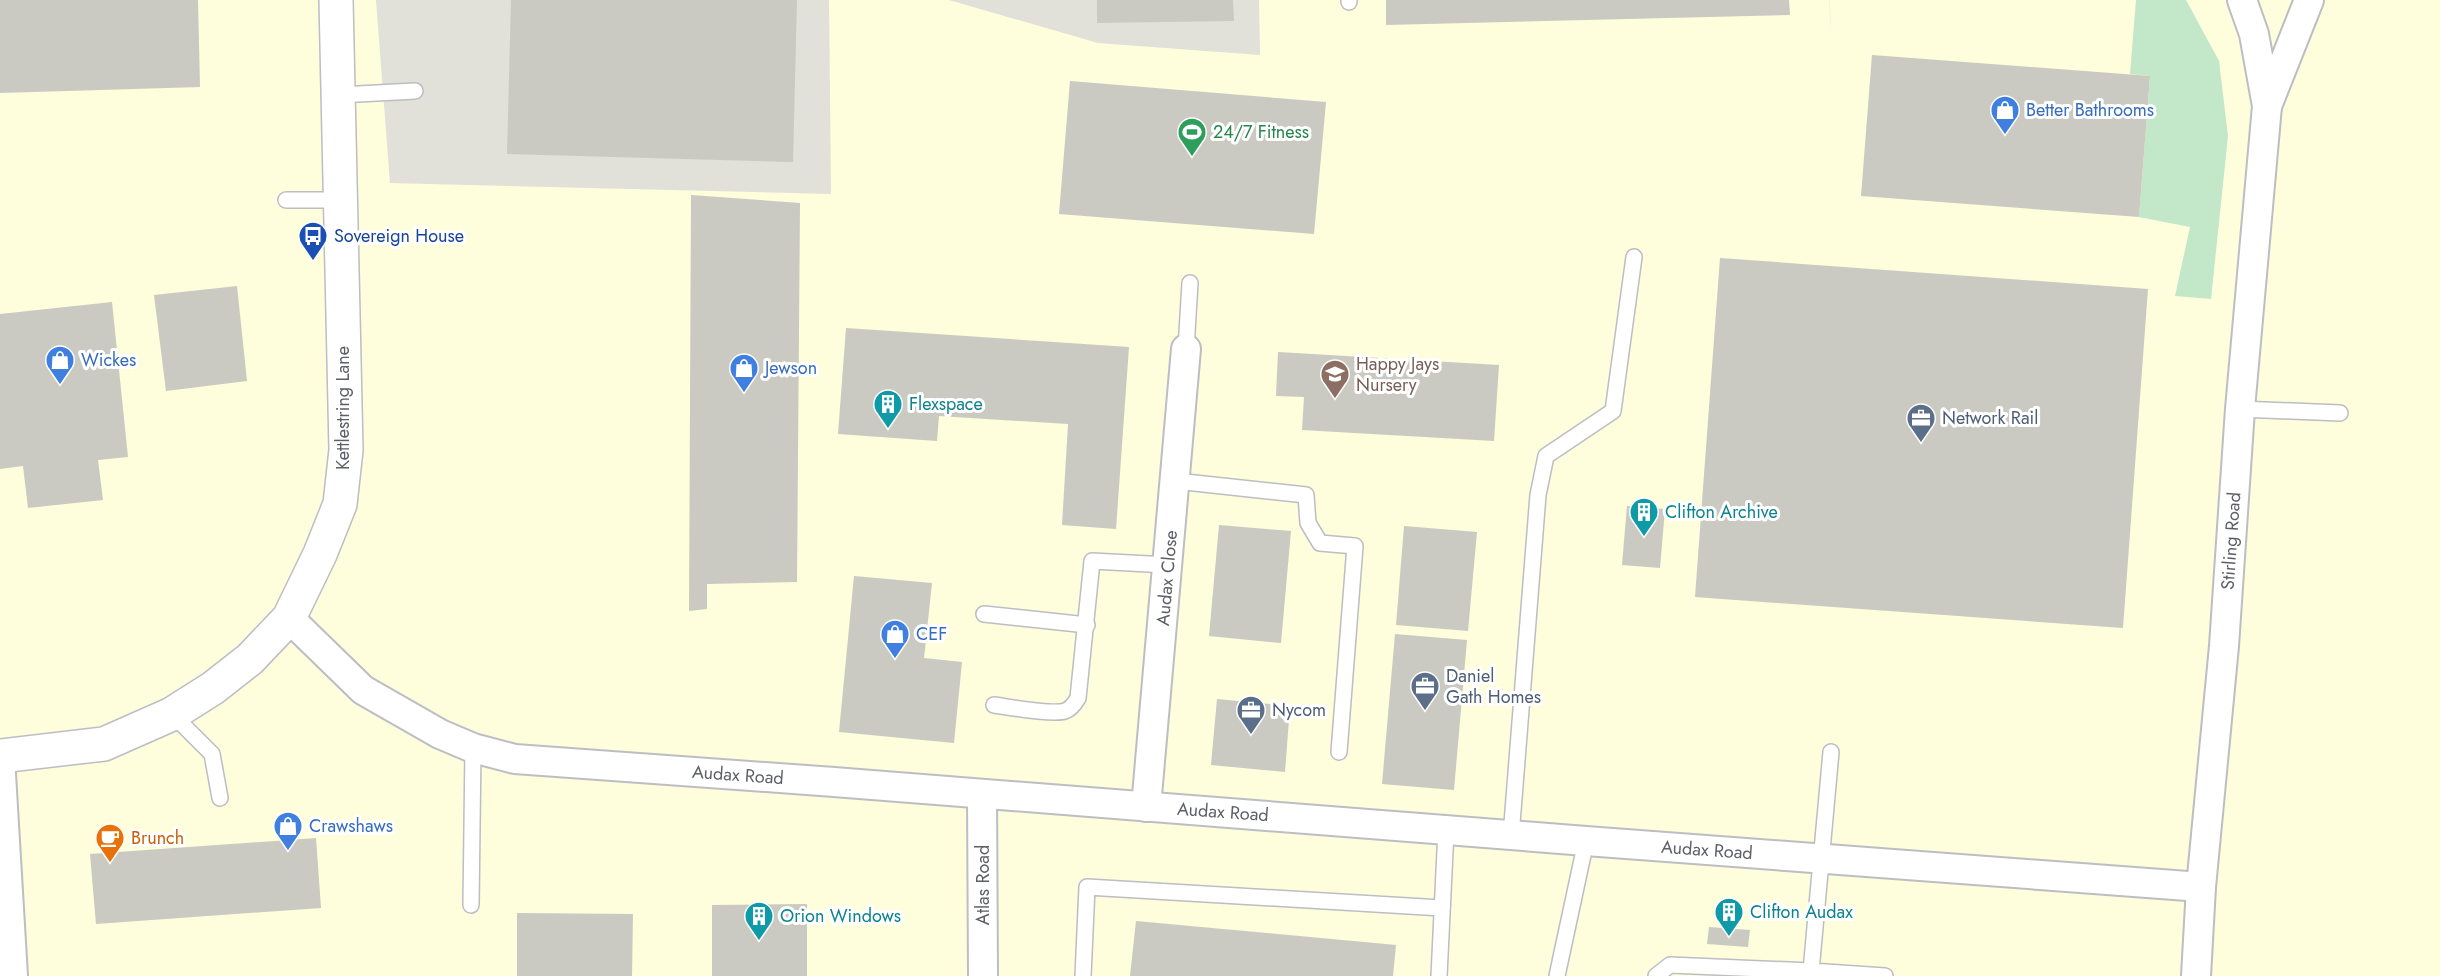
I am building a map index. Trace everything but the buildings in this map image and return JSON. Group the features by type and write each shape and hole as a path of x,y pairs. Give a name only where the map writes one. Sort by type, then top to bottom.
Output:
{"street":[{"name":"Kettlestring Lane","path":"0,756 104,744 172,714 213,688 250,659 289,618 320,554 340,504 346,450 336,0"},
{"name":"Stirling Road","path":"2196,976 2201,887 2224,646 2240,409 2267,106 2254,34 2242,0"},
{"name":"Stirling Road","path":"2267,106 2309,0"},
{"name":"Audax Close","path":"1146,807 1186,349"},
{"name":"Audax Road","path":"289,618 363,690 440,734 473,748 515,759 2201,887"},
{"path":"0,756 4,879 13,976"},
{"name":"Atlas Road","path":"982,794 983,976"}],"lane":[{"path":"339,95 415,91"},
{"path":"286,200 341,200"},
{"path":"1511,836 1538,495 1546,456 1613,411 1634,257"},
{"path":"1186,349 1190,283"},
{"path":"2240,409 2340,413"},
{"path":"1176,481 1306,495 1308,523 1320,543 1355,546 1339,752"},
{"path":"994,705 1052,712 1065,711 1074,705 1078,698 1092,561 1168,565"},
{"path":"984,614 1087,625"},
{"path":"172,714 212,753 220,798"},
{"path":"471,905 473,748"},
{"path":"1811,971 1831,752"},
{"path":"1439,976 1446,830"},
{"path":"1557,976 1586,842"},
{"path":"1083,976 1087,887 1442,908"},
{"path":"1656,976 1670,965 1885,976"}],"shaded area":[{"path":"0,0 1829,0 1831,34 1830,0 2440,0 2440,976 0,976"},
{"path":"376,0 829,0 831,194 390,183"},
{"path":"949,0 1259,0 1260,55 1098,43"},
{"path":"2136,0 2186,0 2219,61 2228,136 2211,299 2175,296 2190,227 2139,217 2150,76 2130,74"}],"place":[{"name":"Better Bathrooms","path":"2005,136"},
{"name":"24/7 Fitness","path":"1192,158"},
{"name":"Sovereign House","path":"313,262"},
{"name":"Wickes","path":"60,386"},
{"name":"Jewson","path":"744,394"},
{"name":"Happy Jays Nursery","path":"1335,400"},
{"name":"Flexspace","path":"888,430"},
{"name":"Network Rail","path":"1921,444"},
{"name":"Clifton Archive","path":"1644,538"},
{"name":"CEF","path":"895,660"},
{"name":"Daniel Gath Homes","path":"1425,712"},
{"name":"Nycom","path":"1251,736"},
{"name":"Crawshaws","path":"288,852"},
{"name":"Brunch","path":"110,864"},
{"name":"Clifton Audax","path":"1729,938"},
{"name":"Orion Windows","path":"759,942"}]}
